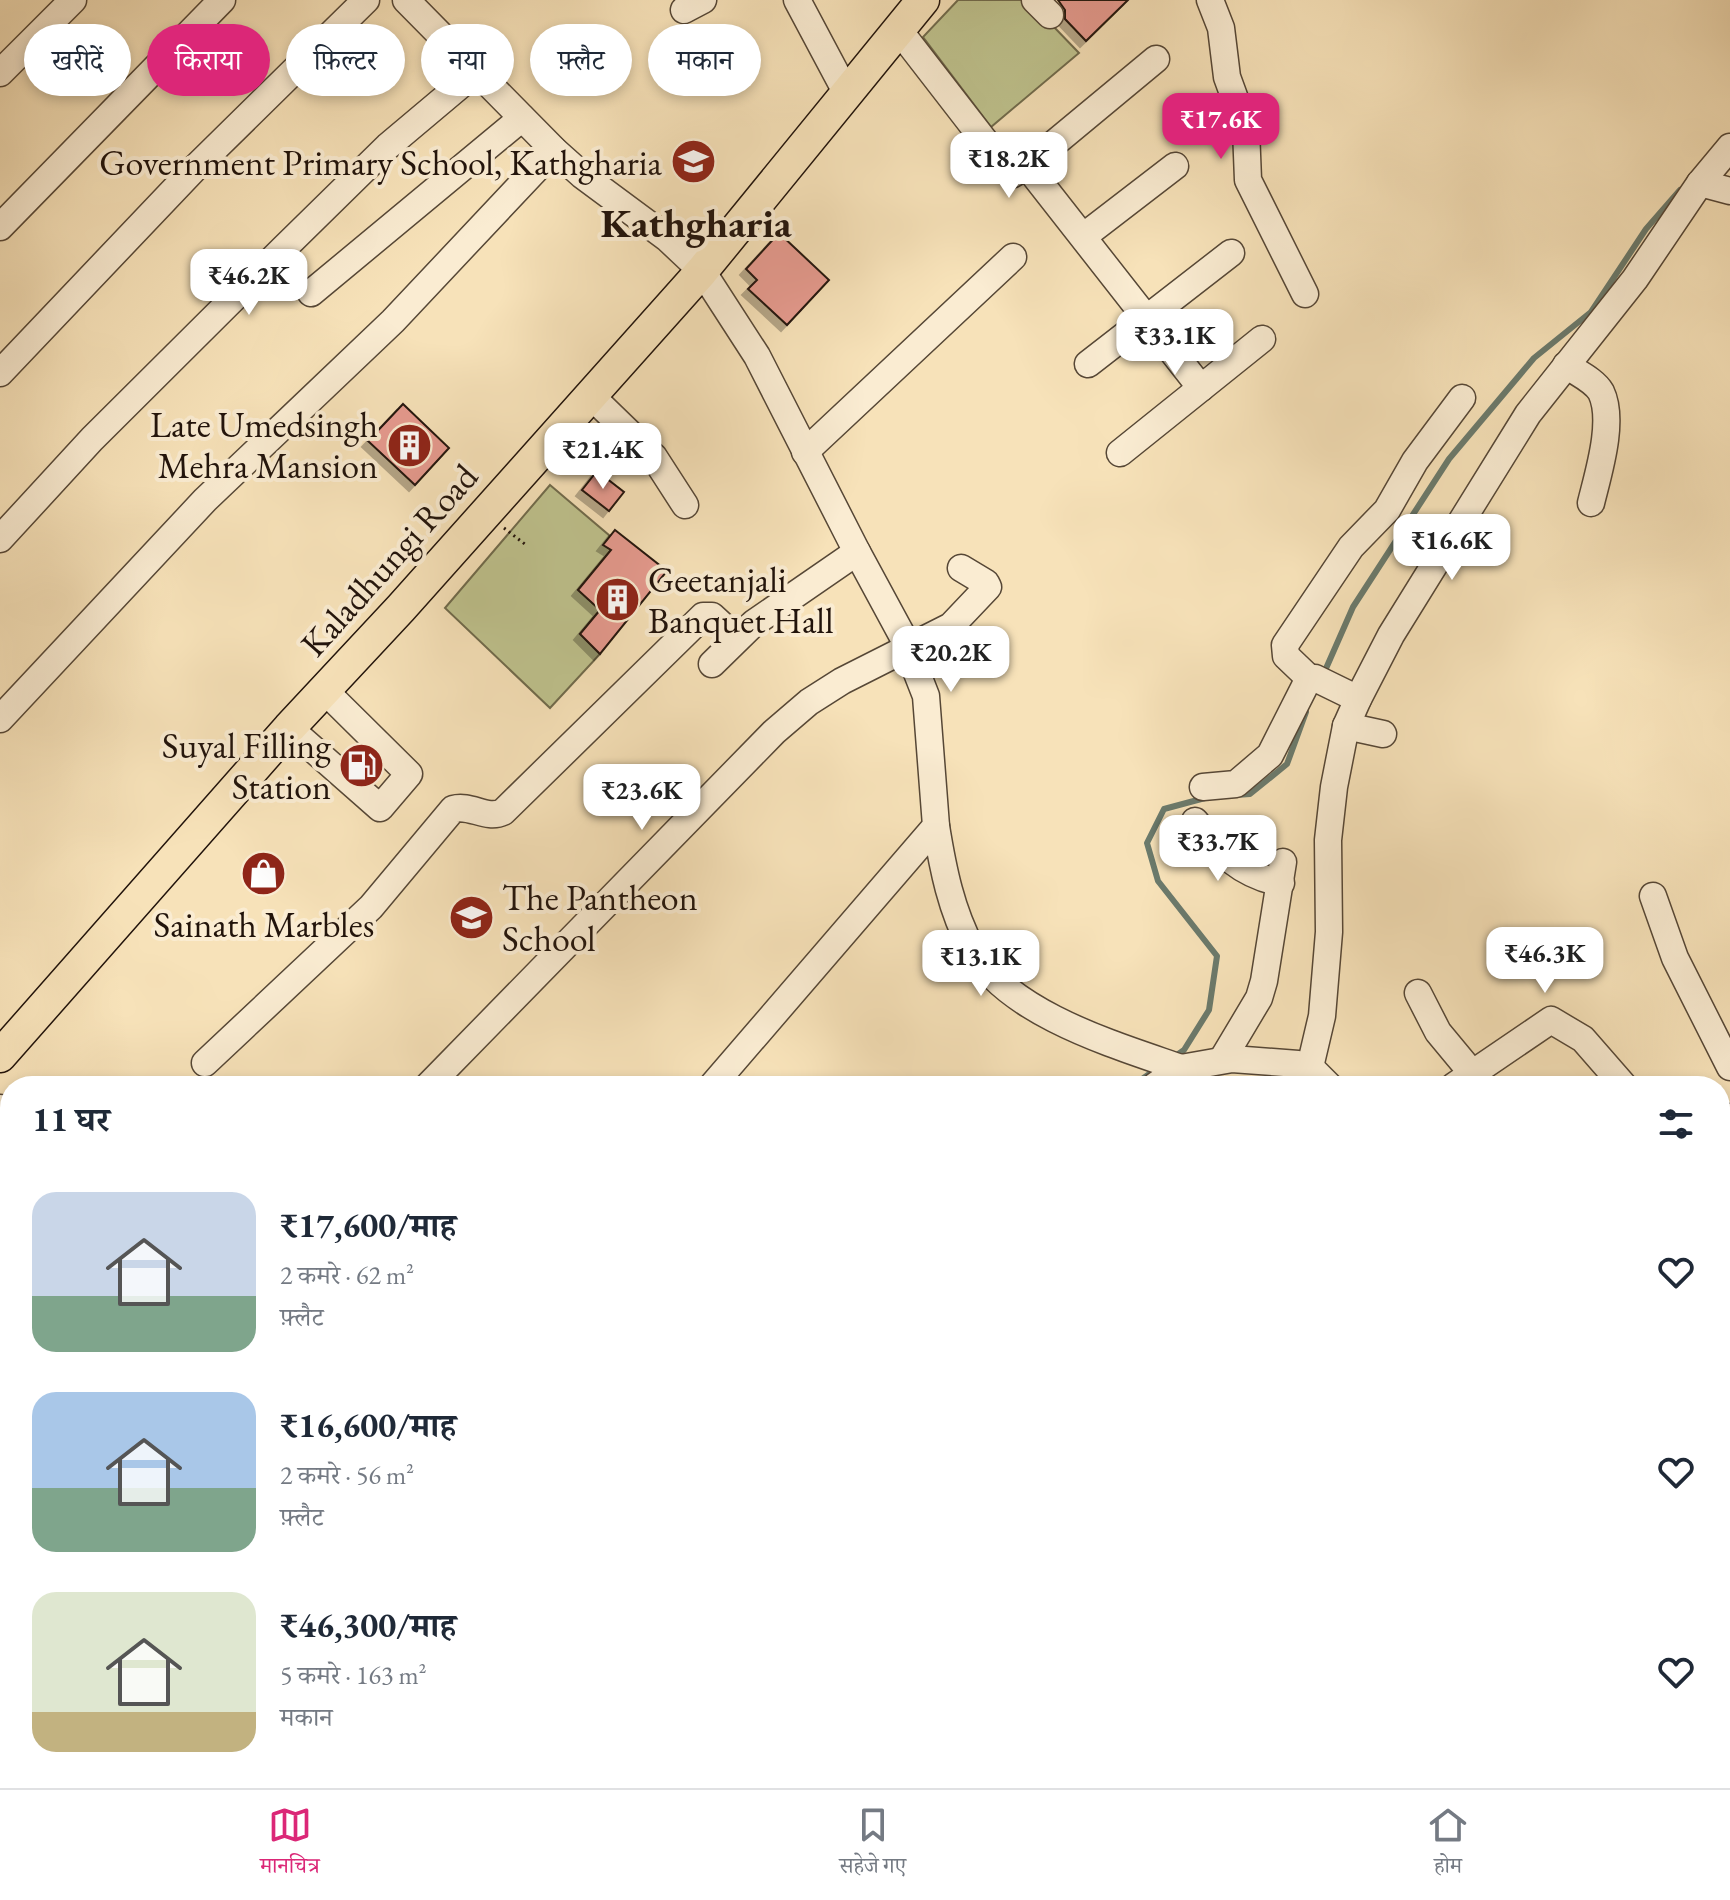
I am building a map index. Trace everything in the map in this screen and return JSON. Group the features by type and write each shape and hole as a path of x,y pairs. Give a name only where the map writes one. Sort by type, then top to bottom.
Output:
{"main road":[{"name":"Kaladhungi Road","path":"0,1056 289,728 702,271 923,0"}],"street":[{"path":"0,73 73,0"},
{"path":"0,227 222,0"},
{"path":"0,373 194,169 366,0"},
{"path":"406,0 429,24"},
{"path":"797,0 846,92"},
{"path":"1210,0 1221,28 1227,77 1246,129 1248,180 1305,294"},
{"path":"898,29 1009,174 1015,175 1156,59"},
{"path":"0,539 92,439 314,218 388,146 447,96"},
{"path":"500,96 582,175 667,238 702,271 757,356 908,648 926,696 936,826 943,870 953,908 974,952 1004,986 1035,1009 1113,1045 1181,1068"},
{"path":"311,293 522,118"},
{"path":"1310,1067 1322,1016 1329,932 1328,840 1334,787 1346,726 1358,699 1391,635 1528,414 1635,279 1700,183 1730,147"},
{"path":"0,719 205,500 393,321 554,150"},
{"path":"1027,166 1201,388"},
{"path":"1084,236 1175,166"},
{"path":"1700,183 1730,191"},
{"path":"1088,364 1231,253"},
{"path":"805,452 1013,257"},
{"path":"1120,453 1262,339"},
{"path":"1566,365 1592,382 1601,393 1604,407 1603,457 1591,503"},
{"path":"590,395 654,457 685,505"},
{"path":"1358,699 1318,681 1286,656 1285,645 1351,547 1387,510 1415,461 1462,398"},
{"path":"712,664 754,623 857,552"},
{"path":"438,1076 774,732 820,695 951,626 988,587 961,568"},
{"path":"205,1063 371,907 453,809 465,807 496,815 503,812 703,616 712,616 737,639"},
{"path":"1203,787 1236,784 1270,755 1318,681"},
{"path":"289,728 380,808 409,774 325,691"},
{"path":"1346,726 1383,734"},
{"path":"1195,821 1230,861 1246,872 1282,872 1259,998 1222,1060"},
{"path":"721,1076 936,826"},
{"path":"1653,896 1675,958 1730,1067"},
{"path":"1418,993 1461,1076"},
{"path":"1467,1076 1551,1020 1583,1039 1615,1076"},
{"path":"1169,1076 1181,1068 1222,1060 1298,1064 1310,1067 1319,1076"}],"green space":[{"path":"958,0 1028,0 1079,53 991,127 923,37"},
{"path":"550,485 610,536 604,544 611,550 578,590 600,610 580,634 600,654 550,708 445,608"}],"building":[{"path":"1058,0 1128,0 1086,41 1065,19 1065,10"},
{"path":"779,233 829,280 787,325 748,289 757,280 746,269"},
{"name":"Late Umedsingh Mehra Mansion","path":"403,404 449,448 415,485 368,441"},
{"path":"597,471 624,492 609,511 582,490"},
{"name":"Geetanjali Banquet Hall","path":"615,530 667,571 600,654 580,634 600,610 578,590 611,550 603,545"}],"waterway":[{"path":"1324,673 1353,607 1449,459 1534,358 1591,312 1646,229 1680,190"},
{"path":"1236,795 1250,794 1287,764 1306,712"},
{"path":"1174,1057 1184,1050 1209,1010 1217,956 1158,881 1147,843 1164,809 1205,798"},
{"path":"1146,1076 1158,1068"}],"place":[{"name":"Government Primary School, Kathgharia","path":"693,162"},
{"name":"Late Umedsingh Mehra Mansion","path":"409,445"},
{"name":"Geetanjali Banquet Hall","path":"617,600"},
{"name":"Suyal Filling Station","path":"362,766"},
{"name":"Sainath Marbles","path":"264,874"},
{"name":"The Pantheon School","path":"471,918"}],"district":[{"name":"Kathgharia","path":"696,223"}]}
